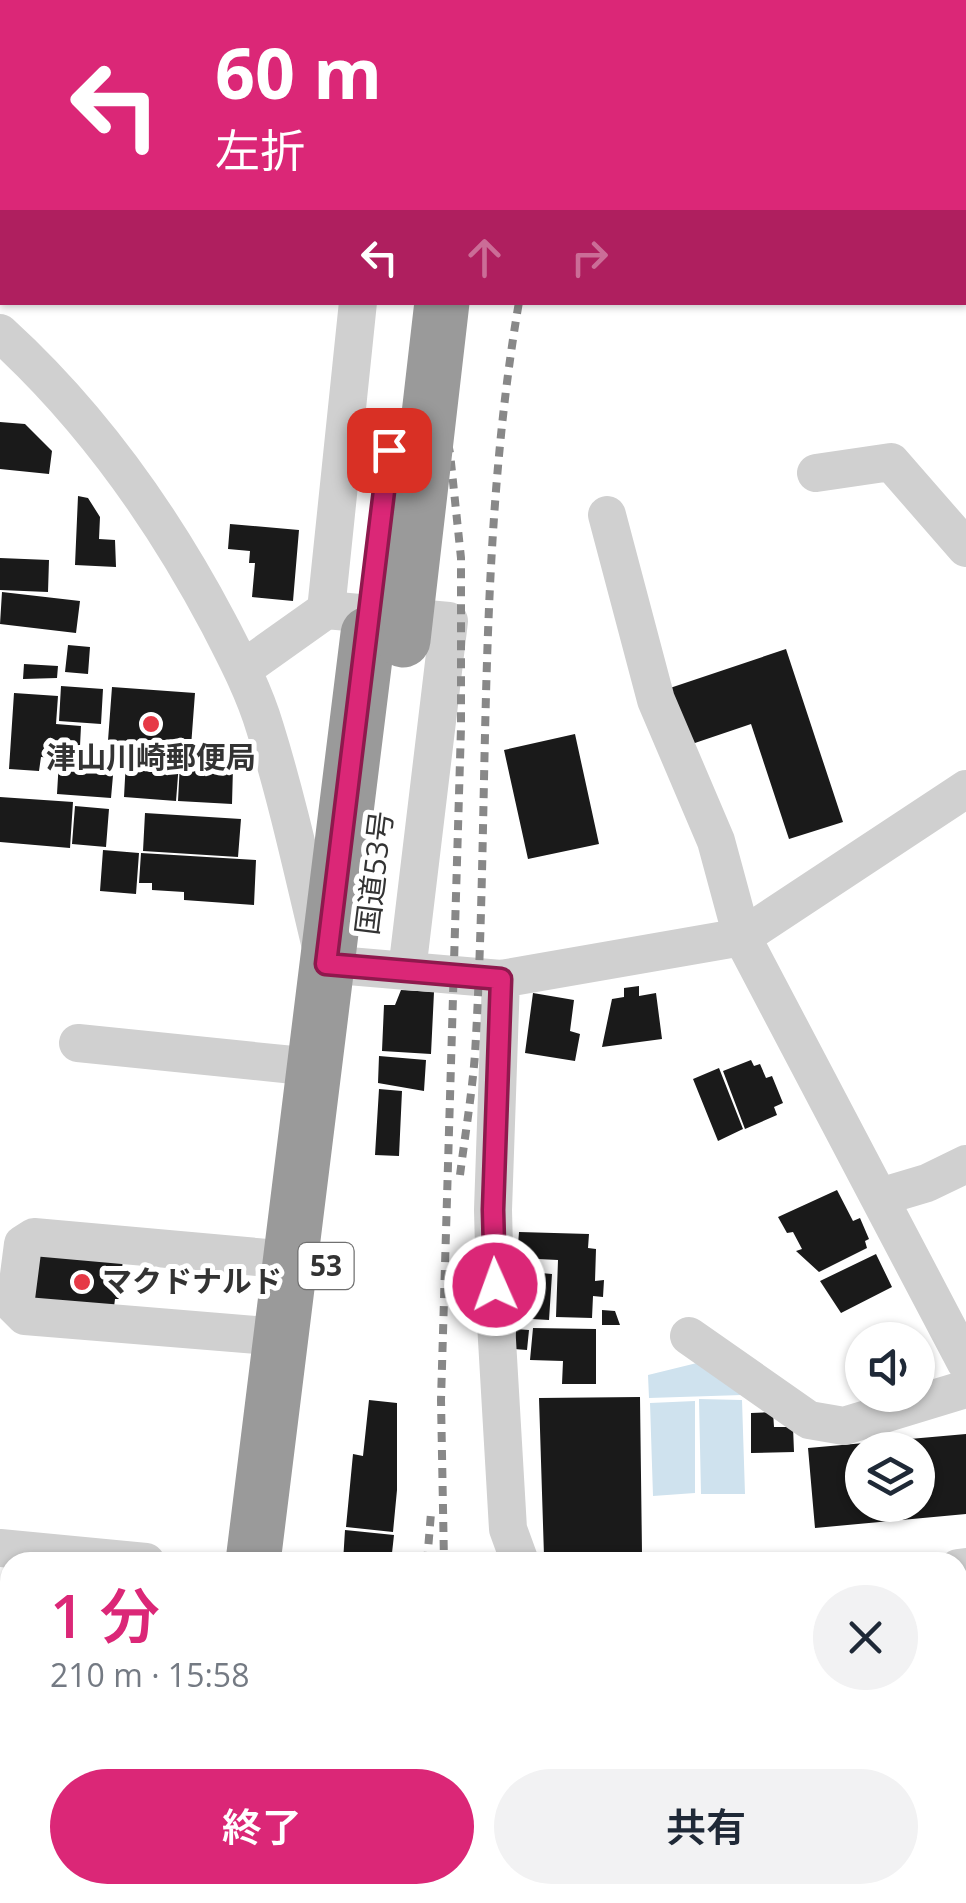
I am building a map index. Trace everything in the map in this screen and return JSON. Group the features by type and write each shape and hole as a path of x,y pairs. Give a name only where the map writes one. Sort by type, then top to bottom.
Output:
{"highway":[{"name":"国道53号","path":"290,1552 365,968 366,628 406,305"},
{"name":"国道53号","path":"366,628 441,305"},
{"name":"国道53号","path":"254,1552 313,1066 365,968"}],"street":[{"path":"358,305 366,628"},
{"path":"0,333 48,377 100,440 197,582 242,669 365,968"},
{"path":"816,472 892,462 966,548"},
{"path":"606,514 656,700 716,841 742,937 966,1363"},
{"path":"242,669 366,628 448,621 365,968"},
{"path":"365,968 501,979 742,937 966,789"},
{"path":"501,979 493,1210 496,1323 508,1529 516,1552"},
{"path":"78,1043 313,1066"},
{"path":"880,1196 927,1183 966,1164"},
{"path":"280,1337 26,1316 15,1306 23,1244 34,1238 290,1260"},
{"path":"689,1336 809,1420 844,1426 966,1388"},
{"path":"0,1548 42,1552"}],"water":[{"path":"705,1361 742,1395 649,1398 648,1375"},
{"path":"699,1399 742,1400 745,1494 701,1494"},
{"path":"695,1401 695,1493 653,1496 650,1403"}],"building":[{"path":"0,422 25,424 52,451 49,474 0,469"},
{"path":"78,496 88,498 100,517 99,539 115,540 116,567 75,565"},
{"path":"230,524 299,530 293,601 252,597 255,563 249,563 250,551 228,549"},
{"path":"0,558 49,560 48,592 0,590"},
{"path":"2,592 80,601 76,633 0,624"},
{"path":"68,645 90,647 88,674 65,672"},
{"path":"786,649 843,822 789,839 751,724 686,746 667,689"},
{"path":"24,664 58,666 57,678 23,679"},
{"path":"61,686 103,689 101,724 59,721"},
{"path":"112,687 195,693 190,760 107,754"},
{"path":"14,693 58,696 56,724 81,726 80,746 56,745 55,758 41,757 39,771 9,769"},
{"path":"575,734 599,844 528,859 504,750"},
{"path":"59,760 114,764 111,798 57,794"},
{"path":"126,760 179,763 176,801 124,797"},
{"path":"180,763 233,767 232,804 178,801"},
{"path":"0,797 73,802 70,848 0,842"},
{"path":"75,806 109,809 106,847 72,844"},
{"path":"145,813 241,819 238,857 143,851"},
{"path":"103,850 139,853 136,894 100,891"},
{"path":"141,853 256,860 254,905 184,900 184,892 152,890 152,883 139,883"},
{"path":"639,986 639,996 656,993 662,1039 602,1047 612,999 624,997 624,988"},
{"path":"401,990 434,992 431,1054 382,1051 384,1005 395,1005"},
{"path":"533,993 574,1000 570,1031 580,1034 575,1061 525,1053"},
{"path":"379,1056 426,1060 424,1091 378,1083"},
{"path":"751,1060 754,1066 760,1064 766,1078 772,1076 783,1103 774,1107 777,1115 745,1129 723,1071"},
{"path":"719,1068 743,1129 718,1141 693,1079"},
{"path":"379,1089 402,1091 399,1156 375,1155"},
{"path":"837,1190 853,1221 860,1218 869,1239 865,1241 867,1248 819,1272 796,1251 802,1249 778,1217"},
{"path":"519,1232 589,1234 588,1248 596,1249 595,1281 604,1280 603,1297 593,1296 592,1318 556,1317 558,1260 517,1258"},
{"path":"36,1246 124,1249 119,1299 115,1299 113,1315 30,1306"},
{"path":"876,1254 892,1287 841,1313 820,1281"},
{"path":"518,1271 552,1274 549,1320 515,1318"},
{"path":"602,1310 615,1311 620,1325 602,1325"},
{"path":"533,1328 596,1329 596,1384 562,1384 563,1361 530,1360"},
{"path":"516,1329 529,1330 527,1350 514,1349"},
{"path":"640,1397 642,1552 544,1552 539,1398"},
{"path":"369,1400 397,1403 393,1532 346,1527 353,1454 363,1456"},
{"path":"773,1412 774,1427 793,1427 794,1452 751,1453 751,1413"},
{"path":"966,1434 966,1514 935,1517 935,1437"},
{"path":"845,1445 845,1522 880,1522 815,1528 808,1448"},
{"path":"345,1530 394,1535 392,1552 344,1552"}],"railway":[{"path":"420,305 450,453 461,558 461,727 441,1400 444,1552"},
{"path":"460,1175 475,1054 486,677 496,489 519,305"},
{"path":"428,1552 431,1513"}],"place":[{"name":"津山川崎郵便局","path":"151,724"},
{"name":"マクドナルド","path":"82,1282"}],"route":[{"path":"389,450 326,964 501,979 493,1210 495,1285"}]}
